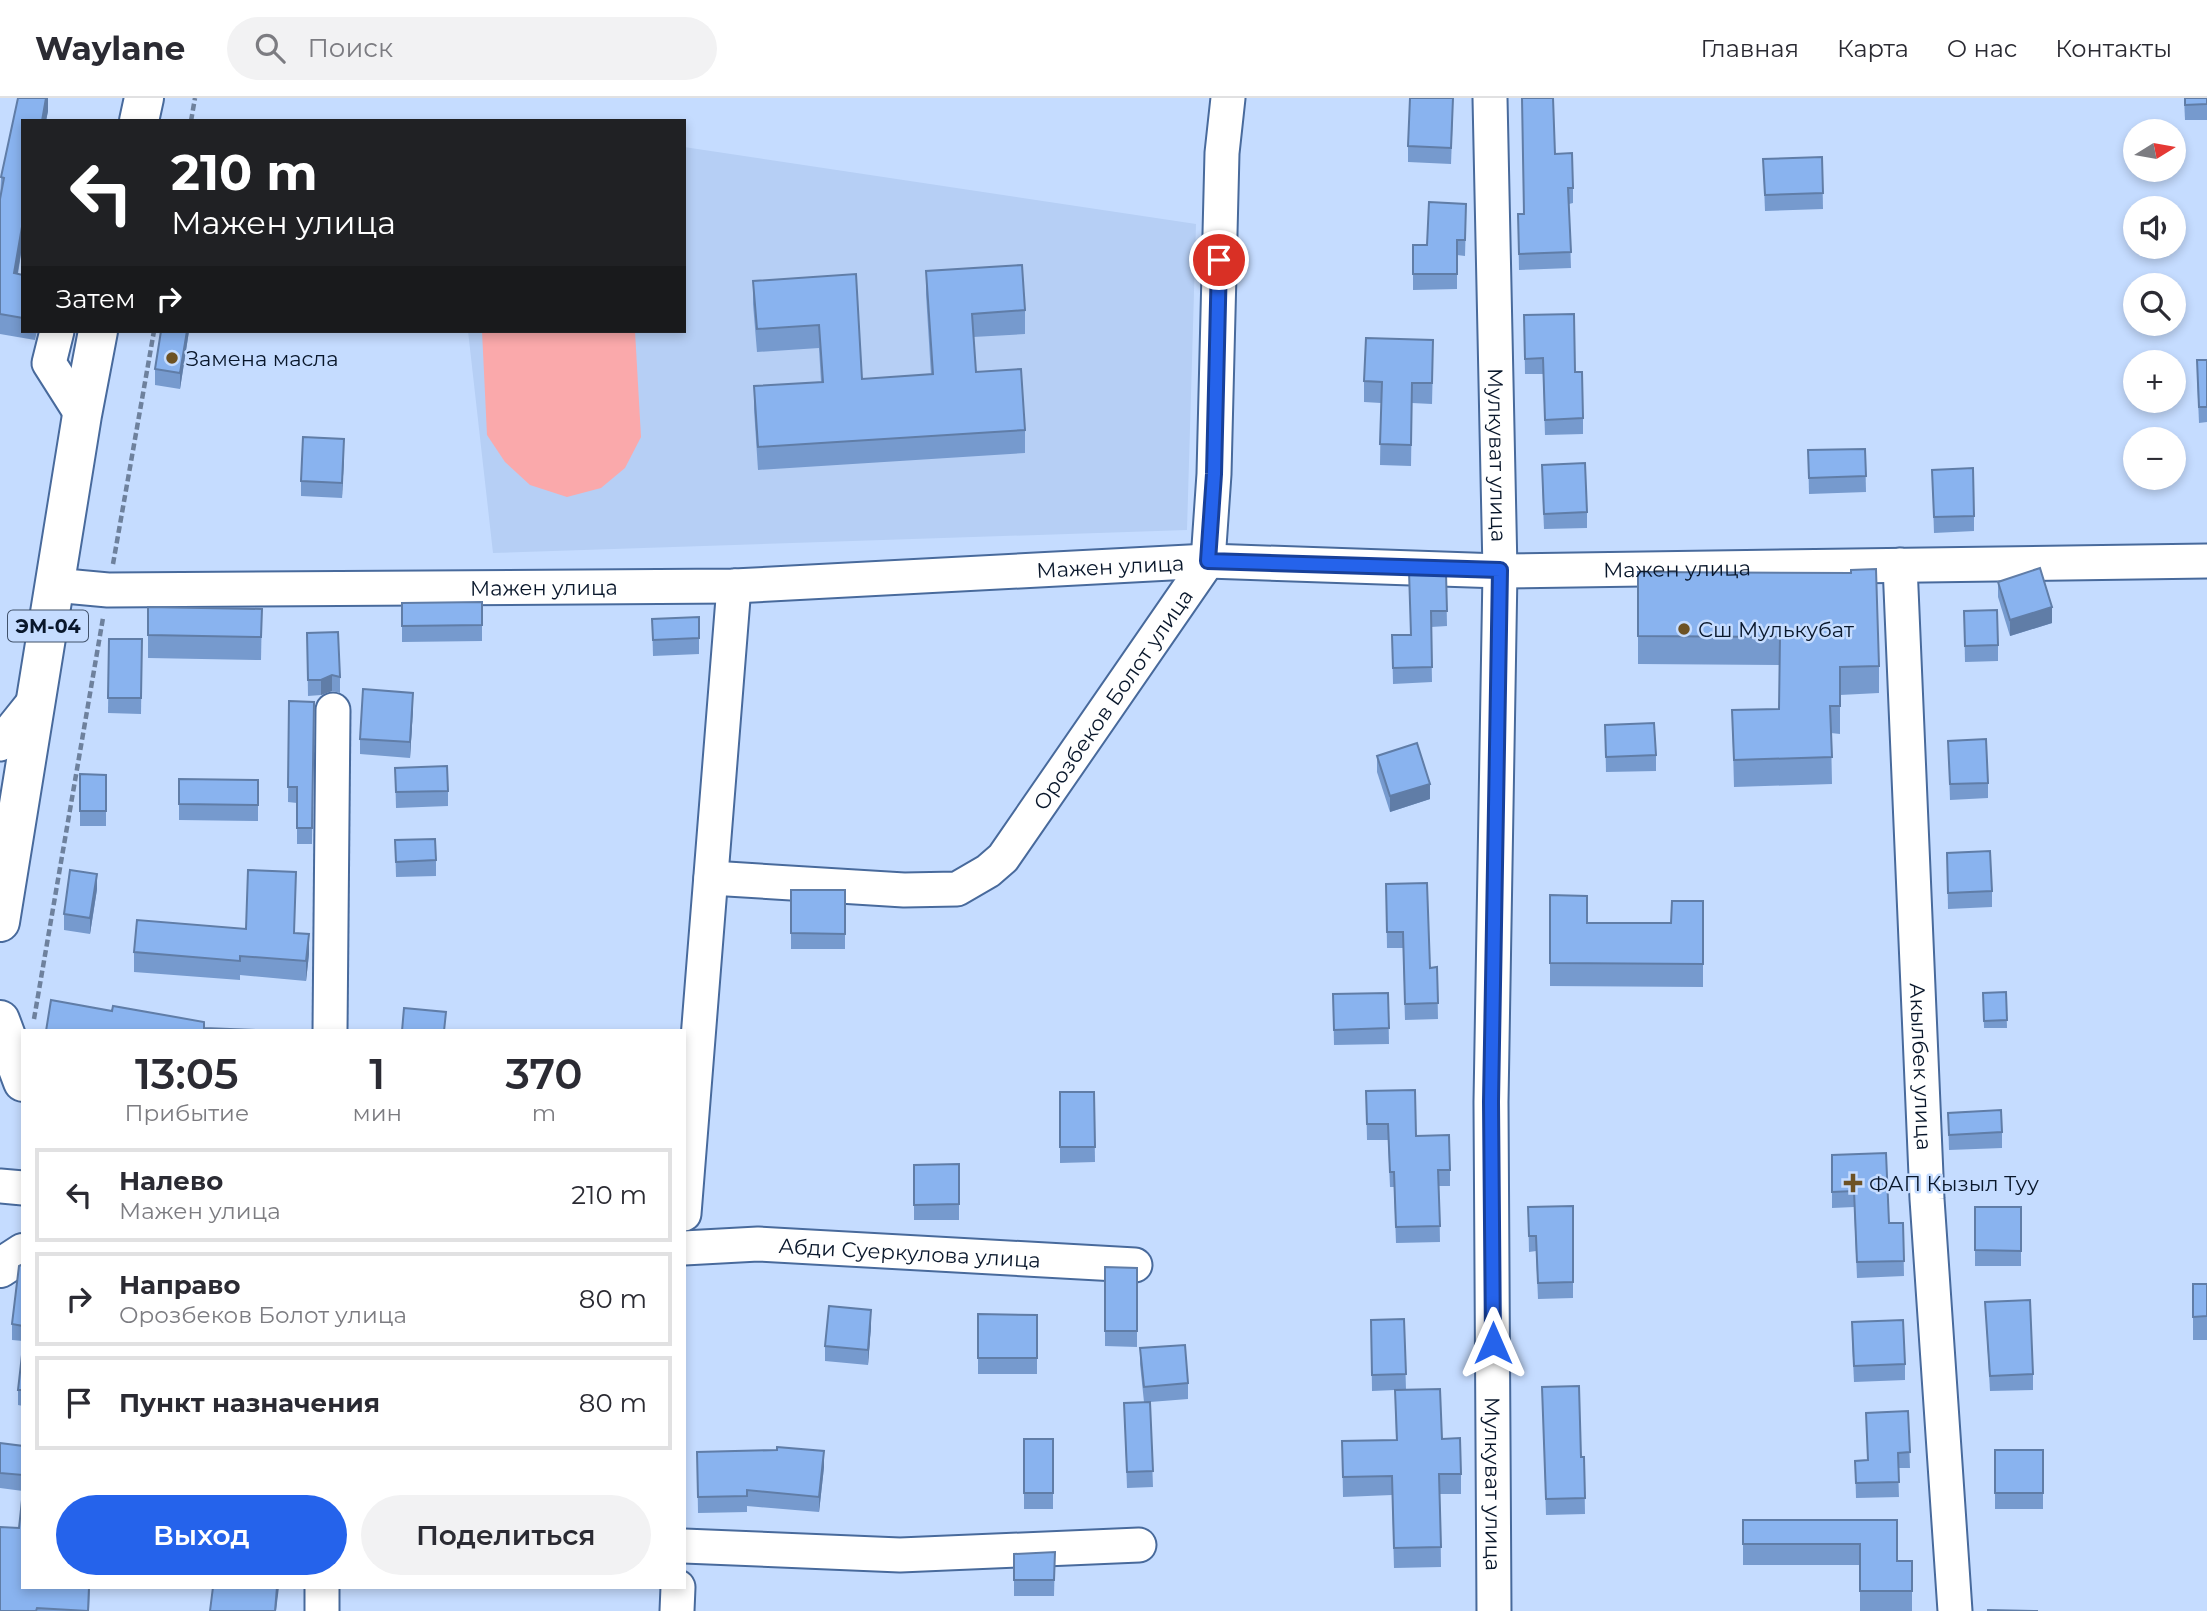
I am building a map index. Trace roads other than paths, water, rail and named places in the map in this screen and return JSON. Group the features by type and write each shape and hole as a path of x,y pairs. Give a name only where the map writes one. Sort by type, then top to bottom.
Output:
{"highway":[{"path":"139,119 144,98"},
{"name":"ЭМ-04","path":"0,922 98,333"},
{"path":"0,1020 21,1077"},
{"path":"0,1268 21,1253"}],"street":[{"path":"1208,561 1214,474 1222,153 1228,98"},
{"name":"Мулкуват улица","path":"1490,98 1500,570 1491,1102 1494,1611"},
{"path":"56,333 49,363 82,415"},
{"name":"Мажен улица","path":"54,584 108,590 734,586 1208,561 1500,570 2207,561"},
{"name":"Орозбеков Болот улица","path":"711,878 904,890 957,889 988,871 1003,858 1208,561"},
{"name":"Акылбек улица","path":"1900,565 1927,1199 1955,1611"},
{"path":"686,1189 734,586"},
{"path":"0,744 36,699"},
{"path":"330,1029 333,710"},
{"path":"0,1186 21,1188"},
{"name":"Абди Суеркулова улица","path":"686,1248 758,1244 1135,1265"},
{"path":"686,1546 900,1555 1139,1545"},
{"path":"322,1589 322,1611"},
{"path":"677,1589 677,1611"}],"place":[{"name":"Замена масла","path":"172,358"},
{"name":"Сш Мулькубат","path":"1684,629"},
{"name":"ФАП Кызыл Туу","path":"1853,1183"}]}
